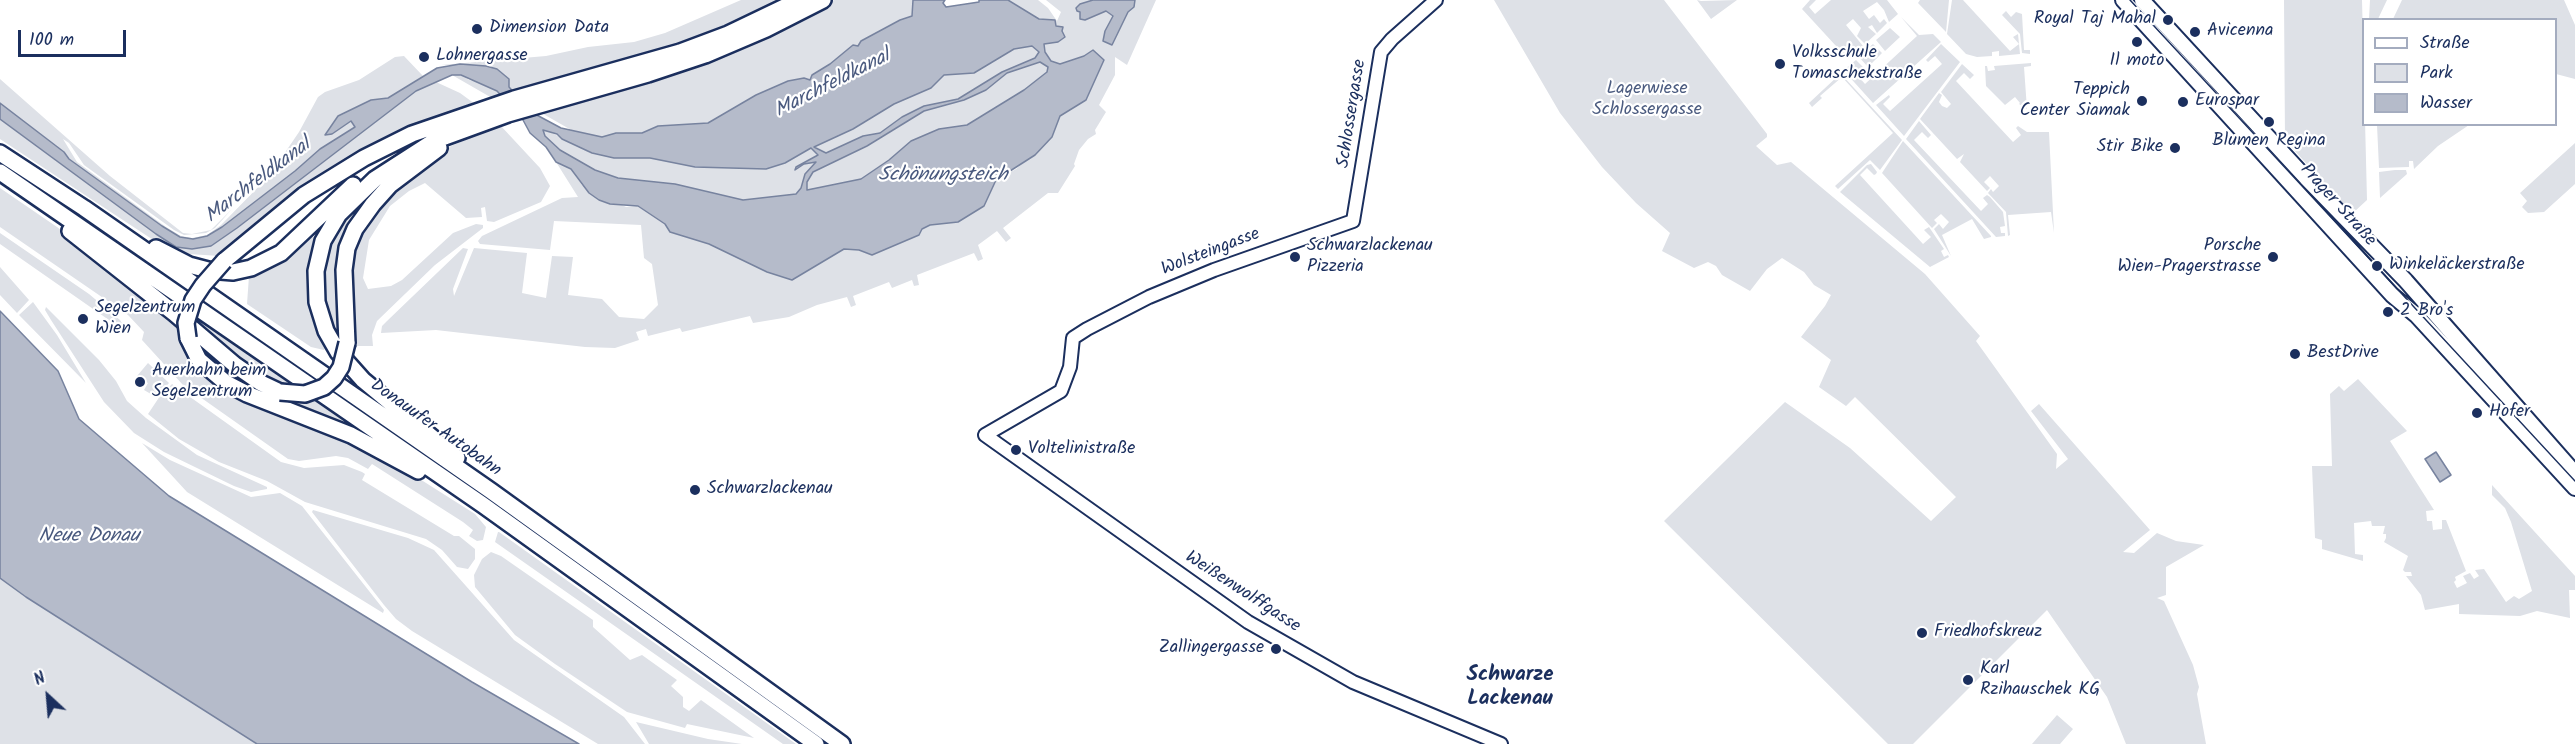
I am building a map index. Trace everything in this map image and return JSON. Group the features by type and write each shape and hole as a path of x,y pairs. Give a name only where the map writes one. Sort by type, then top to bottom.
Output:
{"highway":[{"path":"483,505 468,500 351,435 247,394 226,383 199,360 188,338 186,323 193,300 224,261 280,213 344,170 411,134 448,122 485,115 688,49 746,26 799,0"},
{"path":"529,101 648,74 705,55 766,30 823,0"},
{"path":"32,193 65,228 158,300 235,365 279,392 305,394 324,387 341,367 347,343 344,270 347,248 360,221 378,198 401,176 424,158 473,127 485,115"},
{"path":"100,219 198,268 225,272 251,268 272,259 286,248 350,188 382,162 448,122"},
{"path":"473,127 434,141 417,150 389,168 354,197 333,222 323,241 317,261 315,292 326,331 353,370 450,450 491,491"},
{"name":"Donauufer Autobahn","path":"0,153 100,219 491,491 842,744"},
{"name":"Donauufer Autobahn","path":"0,172 483,505 816,744"}],"main road":[{"name":"Prager Straße","path":"2123,0 2392,295 2416,315 2575,488"},
{"name":"Prager Straße","path":"2142,0 2406,281 2575,473"},
{"path":"2338,235 2351,225"}],"street":[{"name":"Schlossergasse","path":"1353,221 1382,52 1392,39 1436,0"},
{"name":"Wolsteingasse","path":"985,435 1061,391 1070,367 1073,338 1087,329 1149,297 1214,270 1353,221"},
{"name":"Weißenwolffgasse","path":"985,435 1248,622 1353,682 1501,744"}],"green space":[{"path":"741,0 788,0 731,28 616,66 610,64 589,69 575,77 515,92 509,87 509,79 497,69 486,66 441,65 546,56 588,47 634,42 665,33"},
{"path":"834,0 913,0 912,16 861,41 858,46 853,45 812,75 810,80 788,81 756,95 708,123 658,126 642,133 616,133 602,137 573,131 538,111 742,46 797,22"},
{"path":"1008,0 1038,0 1048,8 1057,21 1061,12 1046,0 1093,0 1080,4 1106,11 1113,17 1105,31 1134,7 1135,0 1156,0 1127,65 1115,57 1115,75 1099,105 1106,112 1095,130 1096,134 1088,139 1079,150 1075,166 1058,193 1048,193 1003,228 1011,238 1006,242 997,231 978,245 983,259 978,261 974,253 917,275 919,285 914,286 912,280 892,288 889,282 853,296 856,305 851,307 847,297 817,305 789,317 753,323 750,316 682,332 680,328 648,336 646,329 636,332 639,340 615,348 585,347 436,330 381,333 382,326 463,248 468,249 453,289 454,296 474,248 527,253 522,293 546,298 552,256 573,257 568,295 602,299 619,317 644,319 658,305 652,264 644,258 641,225 554,221 550,250 480,244 478,241 482,236 562,198 578,197 556,162 571,169 582,185 626,207 637,206 655,216 665,224 670,232 709,244 767,272 792,279 844,249 859,250 873,255 930,225 943,223 984,206 996,180 1016,169 1052,137 1060,116 1086,100 1104,60 1084,56 1060,64 1051,61 1045,52 1044,44 1058,42 1055,20 1039,19"},
{"name":"Lagerwiese Schlossergasse","path":"1494,0 1664,0 1767,134 1767,137 1756,146 1777,165 1791,162 1925,274 1980,336 1976,341 2057,454 2056,469 2068,459 2031,411 2039,404 2150,530 2123,552 2134,553 2157,533 2176,541 2204,545 2166,567 2166,595 2157,598 2164,601 2193,665 2199,687 2197,694 2206,744 2126,744 2107,697 2047,610 1913,744 1888,744 1664,521 1785,402 1850,448 1931,521 1956,497 1855,397 1846,406 1819,387 1831,360 1801,337 1831,295 1814,285 1804,272 1782,258 1767,269 1750,291 1722,275 1716,266 1708,262 1694,268 1662,251 1670,233 1636,203 1602,167 1560,113"},
{"path":"1697,0 1701,1 1737,0 1711,19"},
{"path":"1810,0 1816,0 1809,7 1815,14 1831,0 1887,0 1898,14 1889,22 1884,10 1877,2 1863,11 1869,19 1874,15 1880,23 1884,19 1887,23 1877,33 1872,25 1868,27 1876,34 1865,44 1857,36 1861,28 1853,19 1846,25 1863,46 1848,59 1802,9"},
{"path":"1920,0 1949,0 1946,32 1918,3"},
{"path":"1952,0 1963,0 2010,51 2019,44 2020,54 1999,56 1999,51 1992,52 1992,56 1977,57 1966,54 1947,34"},
{"path":"2284,0 2362,0 2362,126 2365,126 2367,200 2354,212 2350,212 2285,140"},
{"path":"2370,0 2387,0 2378,18 2369,18"},
{"path":"2402,0 2564,0 2575,25 2575,79 2557,74 2557,18 2393,18"},
{"path":"2006,11 2011,17 2016,12 2022,14 2024,50 2030,50 2030,54 2022,53 2020,34 2002,15"},
{"path":"1901,17 1919,35 1933,34 1941,42 1873,103 1845,72 1845,69 1856,60 1865,69 1858,76 1865,84 1917,36"},
{"path":"1890,28 1900,37 1885,51 1876,40"},
{"path":"2018,34 2019,44 2013,37"},
{"path":"1873,44 1882,53 1868,67 1858,56"},
{"path":"1941,44 1960,62 1904,136 1876,105 1889,95 1890,97 1883,104 1890,111 1942,64 1935,56 1928,62 1926,60"},
{"path":"1032,46 1039,52 1035,58 1002,72 958,99 924,106 902,117 880,133 863,136 826,153 814,146 853,129 894,104 931,88 944,75 974,73 1014,49"},
{"path":"404,56 423,76 388,98 364,104 332,134 351,120 355,126 351,130 320,149 222,227 207,236 193,239 180,237 162,226 69,159 64,152 0,103 0,79 110,176 183,233 192,234 211,230 232,209 215,228 206,233 184,235 84,165 69,143 63,139 77,162 166,227 181,236 192,238 207,235 221,225 269,176 299,132 318,97 325,92 359,80 395,57"},
{"path":"1041,62 1048,66 1047,72 1024,90 967,125 939,129 911,141 889,160 861,179 807,190 807,182 813,172 868,146 924,111 986,90 1007,73"},
{"path":"2031,63 2031,66 2024,67 2027,109 2019,104 2015,97 2005,105 1986,86 1985,66 1988,71 1995,70 1994,66"},
{"path":"1962,64 1974,75 1970,79 1964,73 1956,81 2013,142 2021,135 2016,128 2018,126 2027,132 2049,132 2054,233 2051,212 2008,215 2010,235 2008,236 2006,212 1988,193 1991,189 1993,192 1999,186 1990,176 1984,182 1990,188 1987,191 1960,162 1964,154 1957,159 1920,119 1939,93 1942,95 1939,102 1942,106 1947,108 1951,104 1941,92"},
{"path":"452,75 461,75 469,80 483,83 497,91 500,96 492,98"},
{"path":"1839,75 1842,75 1902,140 1880,170 1870,160 1838,189 1835,186 1893,133 1842,77 1820,96 1822,98 1812,107 1809,103"},
{"path":"436,82 460,93 475,104 409,129 220,256 173,253 0,139 0,119 156,234 211,246 416,91"},
{"path":"1919,121 1931,135 1928,138 1922,132 1914,140 1981,211 1988,204 1983,198 1987,195 1990,197 2003,212 2005,226 2000,227 2001,233 2005,233 2005,236 1996,237 1906,139"},
{"path":"500,125 540,168 550,186 541,202 494,222 487,221 485,207 481,208 482,217 466,218 425,183 409,191 390,206 369,240 363,278 368,289 391,286 402,280 453,233 476,224 483,225 483,228 435,265 377,321 372,335 373,346 357,346 352,333 349,296 352,252 364,225 393,191 451,146"},
{"path":"2377,126 2468,126 2438,146 2414,169 2413,161 2409,161 2409,167 2379,168"},
{"path":"544,129 592,153 614,158 650,157 695,167 785,163 811,148 818,155 804,164 816,162 805,174 801,188 796,194 743,200 675,184 618,178 595,170 560,150 545,136 542,131"},
{"path":"1903,141 1991,237 1984,239 1972,219 1942,235 1951,256 1934,229 1939,224 1943,229 1949,222 1941,214 1934,220 1937,223 1932,228 1882,173"},
{"path":"2575,143 2575,184 2544,212 2528,213 2522,207 2527,201 2520,193"},
{"path":"424,151 351,228 340,345 324,311 321,281 325,254 345,216 372,190"},
{"path":"1871,164 1876,174 1874,175 1867,168 1860,175 1923,244 1931,237 1924,230 1929,227 1944,249 1941,251 1944,257 1948,255 1949,257 1930,267 1840,192 1867,165"},
{"path":"2406,170 2407,174 2380,198 2379,172"},
{"path":"0,188 57,227 180,323 188,354 200,372 225,391 318,426 385,457 475,514 486,527 483,540 477,541 469,536 473,530 463,522 372,464 368,469 348,458 336,456 299,461 288,459 183,385 142,340 144,332 128,315 0,227"},
{"path":"0,233 89,294 120,320 129,334 0,244"},
{"path":"317,235 309,276 309,290 319,334 326,347 324,350 311,347 247,304 249,276 305,238 310,239"},
{"path":"0,267 29,300 17,313 0,295"},
{"path":"33,302 57,335 86,383 19,315"},
{"path":"46,307 99,360 116,381 127,401 146,418 197,455 267,489 251,492 234,486 164,452 134,433 104,402 51,320 45,310"},
{"path":"193,316 301,389 266,381 192,321"},
{"path":"193,337 246,380 312,398 359,430 357,433 244,389 212,368"},
{"path":"148,363 169,383 156,397 144,390 148,383 137,376"},
{"path":"2358,379 2407,431 2390,441 2434,510 2426,511 2427,521 2432,521 2433,530 2442,529 2442,520 2446,520 2466,571 2455,577 2454,582 2457,588 2467,583 2463,576 2470,573 2474,579 2479,576 2475,570 2484,569 2506,602 2514,596 2519,599 2532,591 2511,522 2505,508 2492,495 2492,485 2575,576 2575,590 2569,590 2570,618 2537,611 2520,616 2459,614 2459,604 2425,610 2421,595 2406,576 2412,576 2411,572 2403,570 2408,556 2384,542 2385,526 2372,526 2371,521 2354,523 2355,554 2363,555 2363,561 2322,549 2322,540 2315,538 2312,466 2332,466 2330,394 2339,386 2344,391"},
{"path":"172,384 281,462 304,468 344,465 362,472 365,474 362,480 454,536 459,536 475,549 475,559 468,569 457,567 442,550 426,539 305,502 267,481 219,462 179,439 148,414 160,396"},
{"path":"142,443 170,460 251,497 280,493 302,506 384,610 383,613 187,492"},
{"path":"313,510 408,538 434,550 514,640 624,717 645,744 598,744 412,631 396,619 384,605 312,512"},
{"path":"498,532 796,744 783,744 495,542"},
{"path":"491,552 501,556 593,620 593,627 630,660 642,655 677,680 671,686 683,697 683,707 689,711 701,700 754,738 687,724 685,728 627,712 555,664 515,635 475,587 474,575 482,559"},
{"path":"0,578 26,597 257,744 0,744"},
{"path":"2057,715 2073,729 2060,744 2032,744"},
{"path":"636,722 708,739 742,744 649,744"}],"water":[{"name":"Schönungsteich","path":"913,0 945,0 943,3 946,7 979,2 979,0 1008,0 1039,19 1055,20 1056,26 1063,27 1065,37 1058,42 1044,44 1045,52 1051,61 1060,64 1084,56 1093,50 1104,60 1086,100 1060,116 1052,137 1035,155 996,180 984,206 958,222 930,225 922,229 919,235 872,255 859,250 844,249 792,280 767,272 709,244 670,232 665,224 638,206 610,204 599,200 589,193 571,169 556,162 546,147 530,133 523,120 497,91 461,75 452,75 416,91 237,228 211,246 192,249 176,247 156,234 0,119 0,103 64,152 69,159 162,226 180,237 193,239 207,236 222,227 320,149 355,127 351,121 332,134 325,135 338,116 371,100 388,98 437,68 460,64 497,69 509,79 509,87 533,113 561,128 602,137 616,133 642,133 658,126 708,123 756,95 788,81 804,78 810,80 812,75 853,45 858,46 861,41 912,16","holes":["1032,46 1039,52 1035,58 1002,72 958,99 924,106 902,117 880,133 863,136 826,153 814,147 853,129 894,104 931,88 944,75 974,73 1014,49","1040,62 1048,67 1047,72 1024,90 967,125 939,129 911,141 889,160 861,179 807,190 807,182 813,172 867,146 924,111 964,100 986,90 1007,73","543,130 557,134 562,139 592,153 614,158 650,158 695,167 766,169 785,163 811,148 818,155 796,167 795,170 804,164 816,162 805,174 801,188 796,194 743,200 675,184 618,178 595,170 560,150 545,136"]},
{"path":"1093,0 1135,0 1134,7 1128,12 1112,45 1103,41 1105,31 1113,16 1106,11 1085,20 1080,19 1080,12 1076,8 1080,4"},
{"name":"Neue Donau","path":"0,311 58,371 79,419 169,496 472,682 579,744 257,744 26,597 0,578"},
{"path":"2436,452 2451,475 2440,482 2425,459"}],"tram line":[{"path":"2130,0 2575,481"}],"place":[{"name":"Royal Taj Mahal","path":"2168,20"},
{"name":"Dimension Data","path":"477,29"},
{"name":"Avicenna","path":"2195,32"},
{"name":"Il moto","path":"2137,42"},
{"name":"Lohnergasse","path":"424,57"},
{"name":"Volksschule Tomaschekstraße","path":"1780,64"},
{"name":"Teppich Center Siamak","path":"2142,101"},
{"name":"Eurospar","path":"2183,102"},
{"name":"Blumen Regina","path":"2269,122"},
{"name":"Stir Bike","path":"2175,148"},
{"name":"Schwarzlackenau Pizzeria","path":"1295,257"},
{"name":"Porsche Wien-Pragerstrasse","path":"2273,257"},
{"name":"Winkeläckerstraße","path":"2377,266"},
{"name":"2 Bro's","path":"2388,312"},
{"name":"Segelzentrum Wien","path":"83,319"},
{"name":"BestDrive","path":"2295,354"},
{"name":"Auerhahn beim Segelzentrum","path":"140,382"},
{"name":"Hofer","path":"2477,413"},
{"name":"Voltelinistraße","path":"1016,450"},
{"name":"Schwarzlackenau","path":"695,490"},
{"name":"Friedhofskreuz","path":"1922,633"},
{"name":"Zallingergasse","path":"1276,649"},
{"name":"Karl Rzihauschek KG","path":"1968,680"}],"district":[{"name":"Schwarze Lackenau","path":"1510,688"}],"water label":[{"name":"Marchfeldkanal","path":"833,85"},
{"name":"Marchfeldkanal","path":"259,182"}]}
